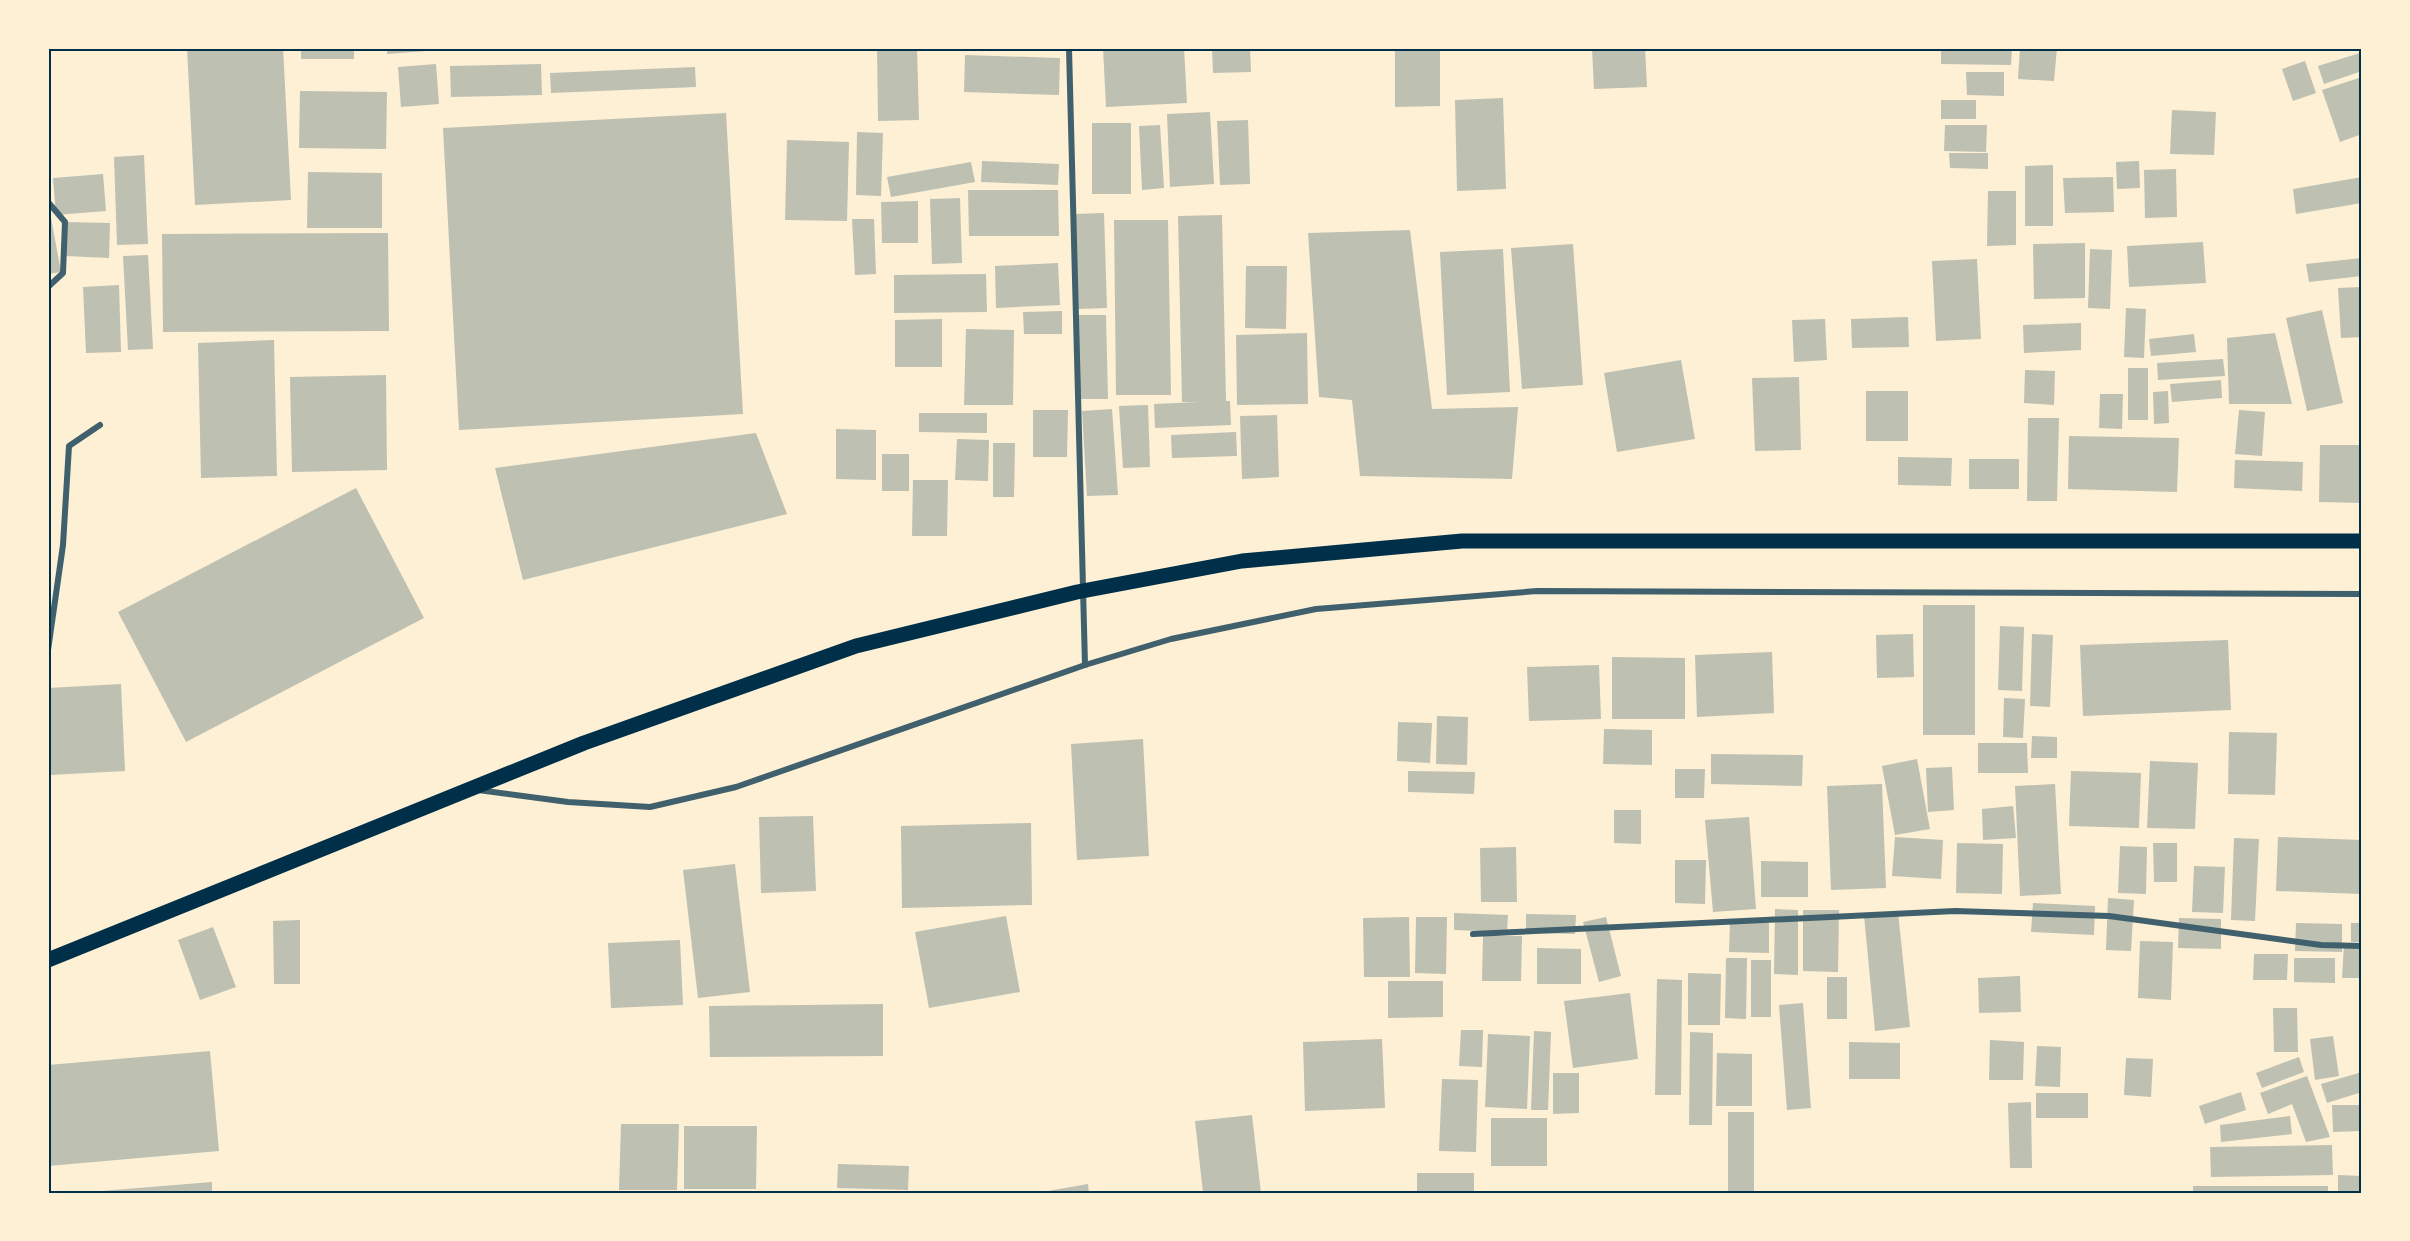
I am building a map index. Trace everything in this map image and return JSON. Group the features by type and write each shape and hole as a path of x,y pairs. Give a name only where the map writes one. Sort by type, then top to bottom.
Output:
{"main road":[{"path":"48,960 584,742 856,646 1077,592 1242,561 1462,541 2362,541"}],"street":[{"path":"1069,48 1085,665"},
{"path":"48,201 65,222 63,273 48,287"},
{"path":"48,650 63,545 69,446 100,425"},
{"path":"471,789 568,802 650,807 736,787 1085,665 1171,639 1316,609 1537,591 2362,594"},
{"path":"1473,934 1955,911 2109,916 2321,945 2362,946"}],"building":[{"path":"187,48 283,48 291,200 195,205"},
{"path":"301,48 354,48 354,59 301,59"},
{"path":"387,48 427,48 427,51 387,54"},
{"path":"877,48 917,48 919,120 878,121"},
{"path":"1103,48 1184,48 1187,103 1106,107"},
{"path":"1212,48 1250,48 1251,72 1213,73"},
{"path":"1395,48 1440,48 1440,106 1395,107"},
{"path":"1592,48 1645,48 1647,87 1594,89"},
{"path":"1941,48 2012,49 2011,65 1941,64"},
{"path":"2020,48 2057,48 2054,81 2018,79"},
{"path":"2360,53 2362,71 2324,84 2318,66"},
{"path":"965,55 1060,58 1059,95 964,92"},
{"path":"2305,61 2316,93 2293,101 2282,69"},
{"path":"436,64 439,104 401,107 398,67"},
{"path":"541,64 542,95 451,97 450,66"},
{"path":"695,67 696,87 551,93 550,73"},
{"path":"1966,72 2004,72 2004,96 1967,95"},
{"path":"2362,77 2362,134 2340,142 2322,90"},
{"path":"300,91 387,92 386,149 299,148"},
{"path":"1503,98 1506,189 1457,191 1455,100"},
{"path":"1941,100 1976,100 1976,119 1941,119"},
{"path":"2172,110 2216,112 2214,155 2170,154"},
{"path":"1210,112 1214,184 1170,187 1167,114"},
{"path":"726,113 743,414 459,430 443,128"},
{"path":"1248,120 1250,184 1220,185 1217,121"},
{"path":"1092,123 1131,123 1131,194 1092,194"},
{"path":"1160,125 1164,188 1142,190 1139,126"},
{"path":"1945,125 1987,125 1986,152 1944,151"},
{"path":"857,132 883,133 881,196 856,195"},
{"path":"787,140 849,142 847,221 785,220"},
{"path":"1949,153 1988,153 1988,169 1950,168"},
{"path":"144,155 148,244 117,245 114,157"},
{"path":"982,161 1059,164 1058,185 981,182"},
{"path":"2139,161 2140,188 2117,189 2116,162"},
{"path":"971,162 975,182 891,197 887,177"},
{"path":"2053,165 2053,226 2025,226 2025,166"},
{"path":"2176,169 2177,217 2145,218 2144,170"},
{"path":"308,172 382,173 382,228 307,228"},
{"path":"103,174 106,211 56,215 53,178"},
{"path":"2113,177 2114,212 2065,213 2063,178"},
{"path":"2362,177 2362,203 2296,214 2293,189"},
{"path":"968,190 1058,190 1059,236 969,236"},
{"path":"1988,191 2016,191 2016,245 1987,246"},
{"path":"960,198 962,263 932,264 930,199"},
{"path":"48,201 61,272 48,274"},
{"path":"918,201 918,243 882,243 881,202"},
{"path":"1104,213 1107,308 1078,309 1075,214"},
{"path":"1222,215 1226,401 1230,401 1231,425 1155,428 1154,404 1199,402 1182,402 1178,216"},
{"path":"852,219 874,219 876,274 855,275"},
{"path":"1114,220 1168,220 1171,395 1116,395"},
{"path":"66,222 110,223 109,258 65,256"},
{"path":"1410,230 1432,409 1518,407 1512,479 1360,476 1352,400 1319,397 1308,233"},
{"path":"388,233 389,331 163,332 162,234"},
{"path":"2203,242 2206,283 2129,287 2127,246"},
{"path":"2085,243 2085,298 2034,299 2033,244"},
{"path":"1573,244 1583,385 1522,389 1511,248"},
{"path":"1503,249 1510,392 1447,395 1440,252"},
{"path":"2090,249 2112,250 2110,309 2088,308"},
{"path":"148,255 153,349 128,350 123,256"},
{"path":"2362,258 2362,276 2309,282 2306,264"},
{"path":"1977,259 1981,339 1936,341 1932,261"},
{"path":"1058,263 1060,305 996,308 995,266"},
{"path":"1246,266 1287,266 1286,329 1245,328"},
{"path":"986,274 987,312 894,313 894,275"},
{"path":"119,285 121,352 86,353 83,287"},
{"path":"2362,287 2362,337 2341,338 2338,288"},
{"path":"2126,308 2146,309 2144,358 2124,357"},
{"path":"2322,310 2343,403 2307,411 2286,318"},
{"path":"1062,311 1062,334 1024,334 1023,312"},
{"path":"1077,315 1106,315 1108,399 1079,399"},
{"path":"1908,317 1909,347 1852,348 1851,319"},
{"path":"942,319 942,367 895,367 895,320"},
{"path":"1825,319 1827,360 1794,362 1792,320"},
{"path":"2081,323 2081,350 2024,353 2023,325"},
{"path":"966,329 1014,330 1013,405 964,405"},
{"path":"1307,333 1308,404 1237,405 1236,335"},
{"path":"2275,333 2292,404 2229,404 2227,338"},
{"path":"2194,334 2196,352 2151,356 2149,339"},
{"path":"274,340 277,476 201,478 198,343"},
{"path":"2223,359 2225,376 2158,380 2157,363"},
{"path":"1681,360 1695,439 1617,452 1604,373"},
{"path":"2128,368 2148,368 2148,420 2128,420"},
{"path":"2025,370 2055,371 2054,405 2024,403"},
{"path":"386,375 387,470 292,472 290,377"},
{"path":"1799,377 1801,450 1755,451 1752,378"},
{"path":"2221,380 2222,398 2172,402 2170,384"},
{"path":"1866,391 1908,391 1908,441 1866,441"},
{"path":"2168,391 2169,423 2154,424 2153,392"},
{"path":"2100,394 2123,394 2122,429 2099,428"},
{"path":"1148,405 1150,467 1123,468 1119,406"},
{"path":"1112,409 1118,495 1087,496 1082,411"},
{"path":"1033,410 1068,410 1067,457 1033,457"},
{"path":"2239,410 2265,412 2262,456 2235,454"},
{"path":"919,413 987,413 987,433 919,432"},
{"path":"1277,415 1279,477 1242,479 1240,416"},
{"path":"2028,418 2059,418 2057,501 2027,501"},
{"path":"836,429 876,430 876,480 836,479"},
{"path":"1236,432 1237,456 1172,458 1171,435"},
{"path":"756,433 787,514 523,580 495,468"},
{"path":"2069,436 2179,438 2177,492 2068,489"},
{"path":"957,439 989,440 988,481 955,480"},
{"path":"993,443 1015,443 1014,497 993,497"},
{"path":"2320,445 2362,445 2362,503 2319,502"},
{"path":"882,454 909,454 909,491 882,491"},
{"path":"1898,457 1952,458 1951,486 1898,485"},
{"path":"1969,459 2019,459 2019,489 1969,489"},
{"path":"2235,460 2303,462 2302,491 2234,488"},
{"path":"913,480 948,480 947,536 912,536"},
{"path":"356,488 424,618 186,742 118,612"},
{"path":"1923,605 1975,605 1975,735 1923,735"},
{"path":"2000,626 2024,627 2022,691 1998,690"},
{"path":"1913,634 1914,677 1877,678 1876,635"},
{"path":"2032,634 2053,635 2050,707 2030,706"},
{"path":"2228,640 2231,710 2083,716 2080,645"},
{"path":"1772,652 1774,713 1697,717 1695,655"},
{"path":"1612,657 1685,658 1685,719 1612,719"},
{"path":"1599,665 1601,719 1529,721 1527,667"},
{"path":"121,684 125,771 50,775 48,688"},
{"path":"2004,698 2025,699 2023,738 2003,737"},
{"path":"1437,716 1468,717 1467,765 1436,764"},
{"path":"1398,722 1432,723 1430,763 1397,761"},
{"path":"1604,729 1652,730 1652,765 1603,764"},
{"path":"2229,732 2277,733 2275,795 2228,794"},
{"path":"2032,736 2057,737 2057,758 2031,758"},
{"path":"1143,739 1149,856 1077,860 1071,744"},
{"path":"1978,743 2027,743 2028,773 1978,773"},
{"path":"1711,754 1803,755 1802,786 1711,784"},
{"path":"1917,759 1930,829 1895,835 1882,766"},
{"path":"2150,761 2198,763 2195,829 2147,828"},
{"path":"1952,767 1954,810 1928,812 1926,768"},
{"path":"1675,769 1705,769 1704,798 1675,798"},
{"path":"1408,771 1475,772 1474,794 1408,792"},
{"path":"2071,771 2141,773 2139,828 2069,826"},
{"path":"1882,784 1886,888 1831,890 1827,786"},
{"path":"2055,784 2061,894 2020,896 2015,786"},
{"path":"2013,806 2016,838 1983,840 1982,809"},
{"path":"1614,810 1641,810 1641,844 1614,843"},
{"path":"813,816 816,891 761,893 759,817"},
{"path":"1749,817 1756,909 1713,912 1705,820"},
{"path":"1031,823 1032,905 902,908 901,826"},
{"path":"1895,837 1943,840 1941,879 1892,876"},
{"path":"2278,837 2362,840 2362,894 2276,891"},
{"path":"2234,838 2259,839 2255,921 2231,920"},
{"path":"1957,843 2003,844 2002,894 1956,893"},
{"path":"2153,843 2177,843 2177,882 2154,882"},
{"path":"2120,846 2147,847 2146,894 2118,893"},
{"path":"1516,847 1517,902 1481,902 1480,848"},
{"path":"1675,860 1706,860 1705,904 1675,903"},
{"path":"1761,861 1808,862 1808,897 1761,897"},
{"path":"735,864 750,992 698,998 683,870"},
{"path":"2194,866 2225,867 2223,913 2192,912"},
{"path":"2108,898 2134,900 2131,951 2106,950"},
{"path":"2033,903 2095,906 2094,935 2031,932"},
{"path":"1775,909 1798,910 1798,975 1774,974"},
{"path":"1803,910 1839,910 1838,972 1803,971"},
{"path":"1898,912 1910,1027 1875,1031 1864,915"},
{"path":"1454,913 1508,915 1507,932 1454,930"},
{"path":"1526,914 1576,915 1575,934 1526,933"},
{"path":"1006,916 1020,992 929,1008 915,932"},
{"path":"1409,917 1410,977 1364,977 1363,918"},
{"path":"1416,917 1447,917 1446,974 1415,973"},
{"path":"1606,917 1621,976 1599,982 1583,922"},
{"path":"2179,918 2221,919 2221,949 2178,948"},
{"path":"300,920 300,984 274,984 273,921"},
{"path":"1730,923 1769,923 1769,953 1729,952"},
{"path":"2296,923 2342,924 2342,952 2295,951"},
{"path":"2351,923 2362,923 2362,942 2351,942"},
{"path":"213,927 236,987 200,1000 178,940"},
{"path":"1483,936 1522,936 1521,981 1482,981"},
{"path":"680,940 683,1005 611,1008 608,943"},
{"path":"2140,941 2173,942 2171,1000 2138,998"},
{"path":"2344,945 2362,946 2362,978 2342,978"},
{"path":"1537,948 1581,949 1581,984 1537,984"},
{"path":"2254,954 2288,954 2287,980 2253,980"},
{"path":"1726,958 1747,958 1746,1019 1725,1018"},
{"path":"2294,958 2335,958 2335,983 2294,982"},
{"path":"1751,960 1771,960 1771,1017 1751,1017"},
{"path":"1688,973 1721,974 1720,1025 1688,1025"},
{"path":"2020,976 2021,1012 1979,1013 1978,978"},
{"path":"1827,977 1847,977 1847,1019 1827,1019"},
{"path":"1657,979 1682,980 1681,1095 1655,1095"},
{"path":"1388,981 1443,981 1443,1017 1388,1018"},
{"path":"1630,993 1638,1059 1573,1068 1564,1001"},
{"path":"1803,1003 1811,1108 1787,1110 1779,1005"},
{"path":"883,1004 883,1056 710,1057 709,1006"},
{"path":"2273,1008 2297,1008 2298,1052 2274,1052"},
{"path":"1461,1030 1483,1030 1482,1067 1459,1066"},
{"path":"1534,1031 1551,1032 1548,1110 1531,1110"},
{"path":"1690,1032 1713,1033 1712,1125 1689,1125"},
{"path":"1488,1034 1530,1036 1527,1109 1485,1107"},
{"path":"2333,1036 2339,1076 2315,1080 2310,1039"},
{"path":"1382,1039 1385,1108 1305,1111 1303,1042"},
{"path":"1990,1040 2024,1042 2023,1080 1989,1080"},
{"path":"1849,1042 1900,1043 1900,1079 1849,1079"},
{"path":"2037,1046 2061,1047 2060,1087 2035,1086"},
{"path":"210,1051 219,1151 48,1166 48,1065"},
{"path":"1717,1053 1752,1054 1752,1106 1716,1106"},
{"path":"2299,1057 2304,1072 2262,1088 2256,1073"},
{"path":"2126,1058 2153,1059 2151,1097 2124,1095"},
{"path":"2362,1072 2362,1092 2327,1103 2321,1084"},
{"path":"1553,1073 1579,1073 1579,1113 1553,1114"},
{"path":"2307,1076 2330,1137 2306,1142 2292,1104 2268,1114 2260,1093"},
{"path":"1442,1079 1478,1080 1476,1152 1439,1151"},
{"path":"2241,1092 2246,1110 2205,1124 2199,1106"},
{"path":"2036,1093 2088,1093 2088,1118 2036,1118"},
{"path":"2031,1102 2032,1168 2010,1168 2008,1103"},
{"path":"2332,1105 2362,1105 2362,1131 2333,1132"},
{"path":"1728,1112 1754,1112 1754,1193 1728,1193"},
{"path":"1252,1115 1261,1193 1203,1193 1195,1121"},
{"path":"2290,1116 2292,1134 2221,1142 2220,1125"},
{"path":"1491,1118 1547,1118 1547,1166 1491,1166"},
{"path":"621,1124 679,1124 677,1190 619,1190"},
{"path":"684,1126 757,1126 756,1189 684,1189"},
{"path":"2332,1145 2333,1175 2211,1177 2210,1147"},
{"path":"838,1164 909,1166 908,1190 837,1188"},
{"path":"1417,1173 1474,1173 1474,1193 1417,1193"},
{"path":"2338,1175 2362,1176 2362,1193 2338,1193"},
{"path":"212,1182 212,1193 101,1193 101,1191"},
{"path":"1088,1184 1089,1193 1042,1193 1042,1192"},
{"path":"2193,1186 2328,1186 2328,1193 2193,1193"}]}
